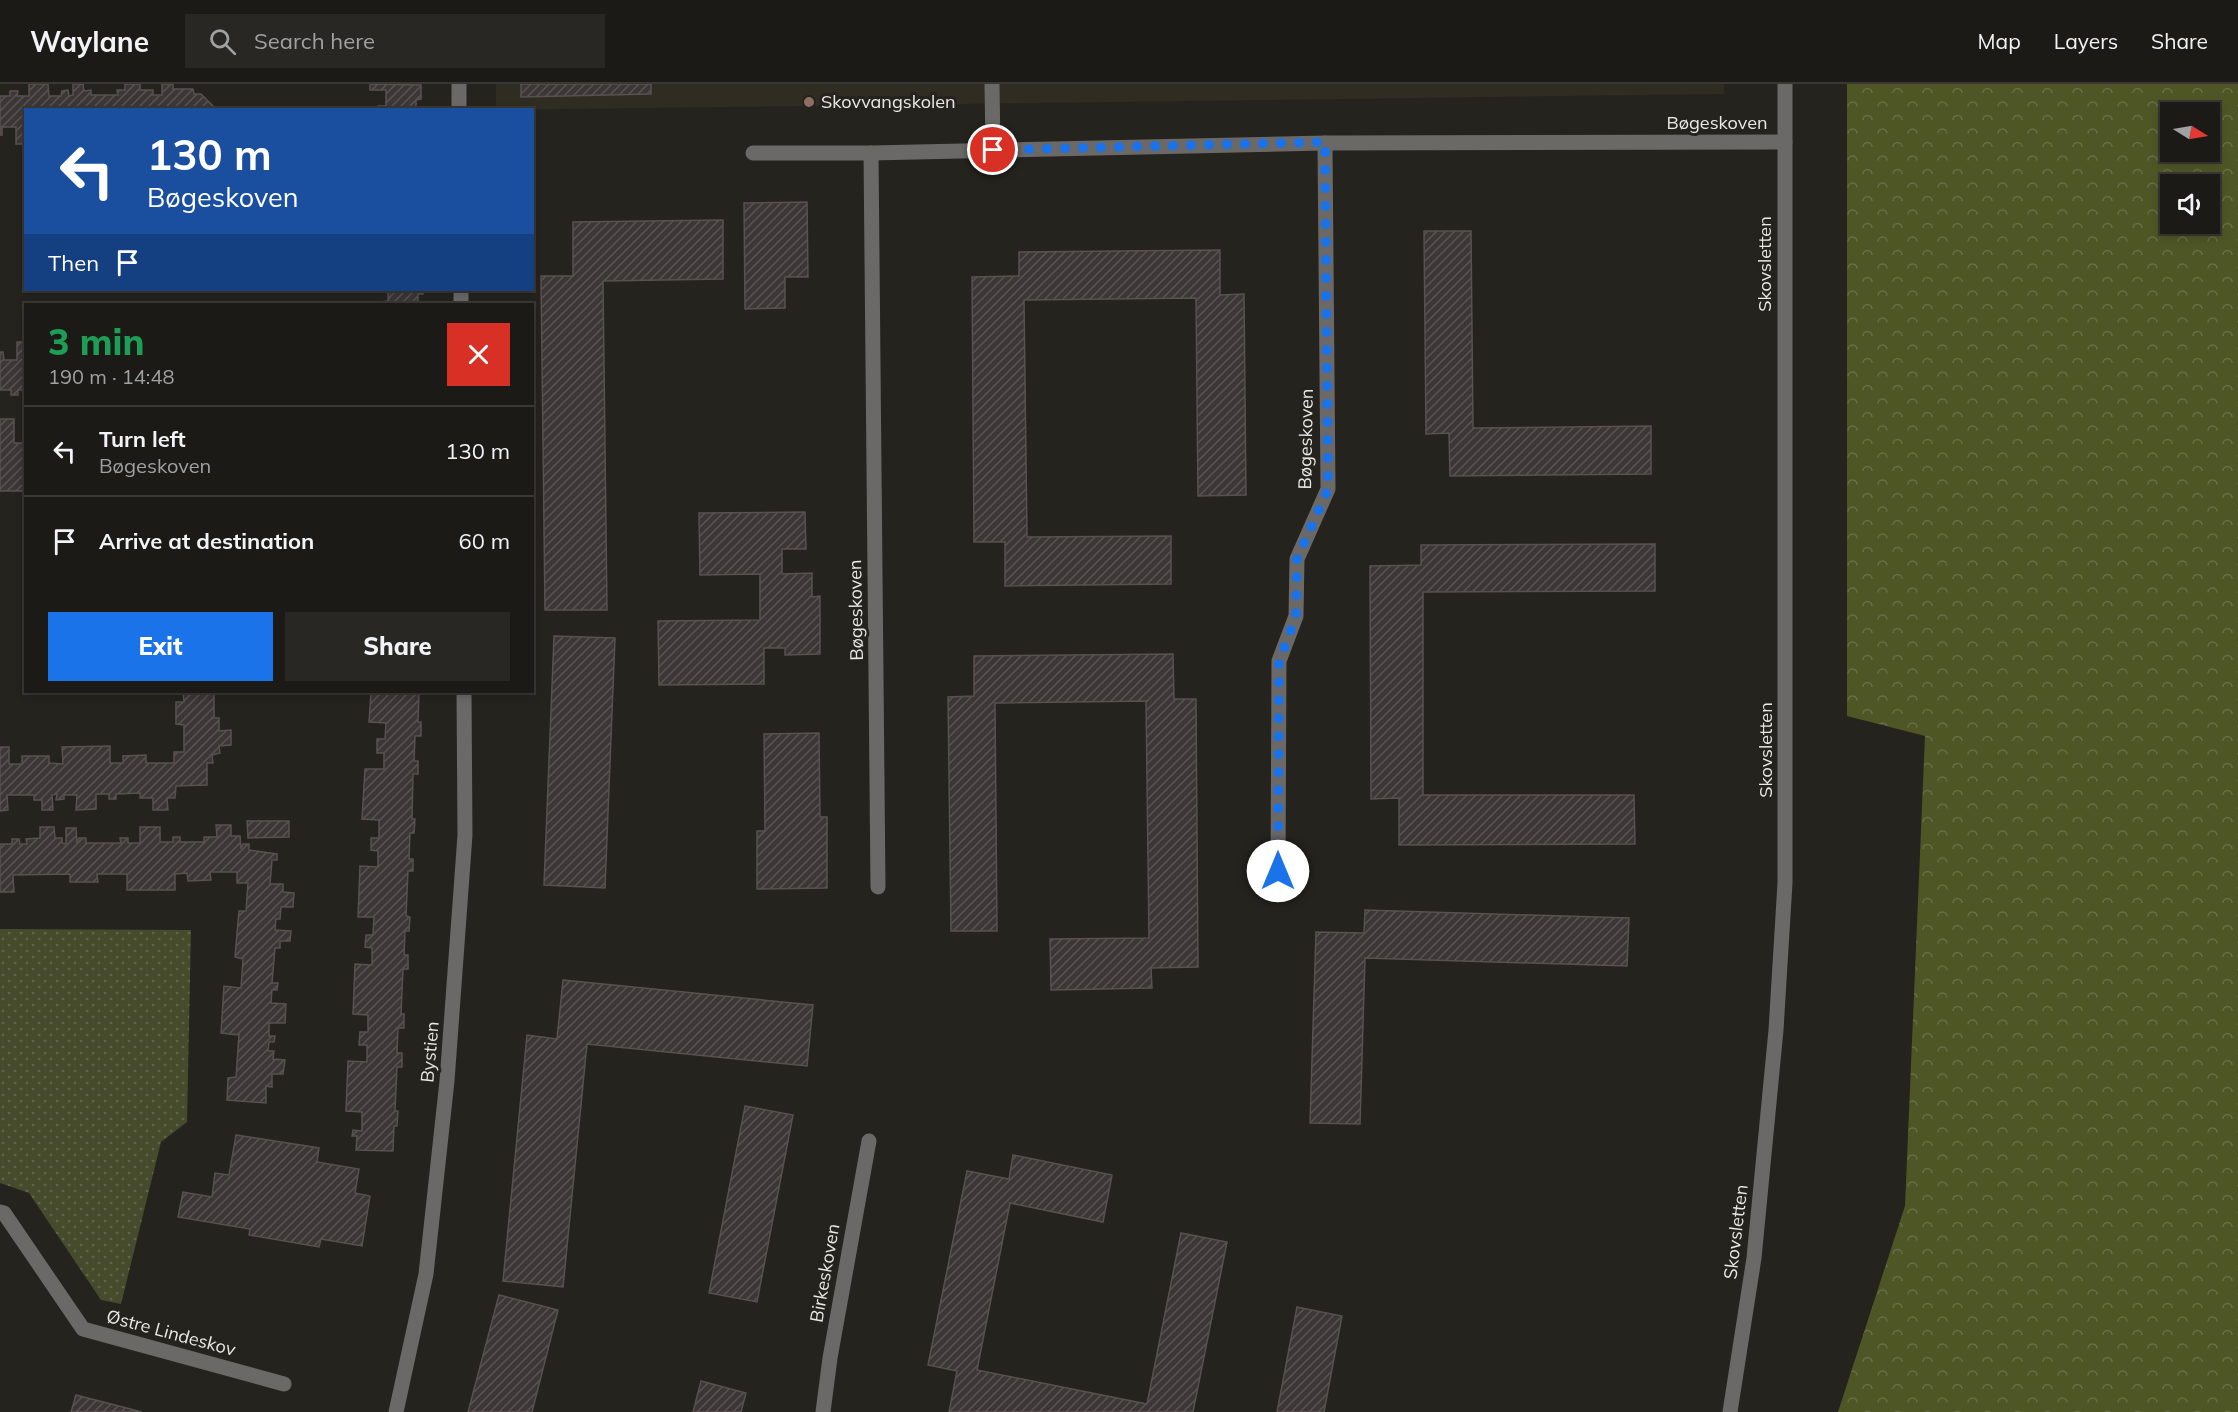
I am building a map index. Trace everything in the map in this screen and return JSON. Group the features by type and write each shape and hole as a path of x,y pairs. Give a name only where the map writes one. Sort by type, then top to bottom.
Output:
{"street":[{"path":"459,84 459,108"},
{"path":"992,84 993,150"},
{"name":"Skovsletten","path":"1730,1412 1754,1258 1776,1030 1785,883 1785,84"},
{"name":"Bøgeskoven","path":"1278,871 1279,662 1296,616 1297,559 1328,489 1325,142"},
{"name":"Bøgeskoven","path":"753,153 871,153 1325,142 1785,142"},
{"name":"Bøgeskoven","path":"871,153 878,887"},
{"name":"Bystien","path":"396,1412 426,1274 447,1081 465,835 464,693"},
{"name":"Birkeskoven","path":"823,1412 830,1358 869,1142"},
{"name":"Østre Lindeskov","path":"0,1212 4,1213 83,1329 284,1384"}],"shaded area":[{"name":"Skovvangskolen","path":"496,84 1724,84 1724,94 534,110 496,108"}],"green space":[{"path":"1847,84 2238,84 2238,1412 1838,1412 1905,1206 1925,736 1847,716"},
{"path":"0,929 191,930 187,1122 161,1142 121,1304 101,1300 29,1193 0,1183"}],"building":[{"path":"29,84 48,84 49,96 61,96 62,91 68,90 69,96 73,95 73,84 83,84 84,91 91,90 91,95 118,95 117,90 125,90 125,84 140,84 140,90 153,90 153,95 162,95 162,84 173,84 173,89 193,89 194,94 201,94 215,108 24,108 24,144 16,144 16,127 2,127 2,135 0,135 0,96 10,96 10,91 18,91 17,96 29,96"},
{"path":"370,84 421,85 421,99 416,100 416,108 378,108 378,106 386,106 386,90 370,90"},
{"path":"521,84 651,84 651,94 521,97"},
{"path":"807,202 808,277 785,277 785,308 745,309 744,203"},
{"path":"723,220 723,279 603,281 607,610 545,610 541,276 573,276 573,222"},
{"path":"1424,231 1471,231 1473,428 1651,426 1651,474 1450,476 1449,433 1426,434"},
{"path":"1220,250 1220,295 1244,294 1246,495 1198,496 1196,298 1024,300 1027,537 1171,536 1171,584 1005,586 1005,542 974,542 972,277 1019,276 1019,252"},
{"path":"388,291 423,291 423,294 418,294 418,303 381,303 388,301"},
{"path":"17,342 24,342 24,390 18,390 18,395 11,395 11,390 0,390 0,352 3,352 4,360 17,360"},
{"path":"0,419 14,419 14,443 24,443 24,491 0,491"},
{"path":"805,512 806,549 782,549 782,574 812,573 812,597 820,596 820,654 785,655 785,648 764,648 764,684 659,685 658,621 760,620 760,574 700,575 699,513"},
{"path":"1655,544 1655,591 1423,592 1423,795 1634,795 1635,844 1399,845 1399,798 1371,799 1370,566 1421,565 1421,545"},
{"path":"554,636 615,638 605,888 544,885"},
{"path":"1173,654 1174,699 1196,699 1198,967 1151,968 1152,988 1051,990 1050,939 1149,938 1146,701 995,703 997,931 951,931 948,697 974,696 974,656"},
{"path":"183,693 219,693 214,694 214,718 219,718 219,731 231,730 231,745 219,746 220,753 212,755 213,763 207,763 207,785 176,786 175,798 167,798 168,810 153,810 153,798 140,798 140,793 116,794 116,799 109,799 109,794 96,794 96,809 76,810 77,795 64,795 64,799 56,800 57,794 52,795 53,810 42,810 42,800 34,800 34,795 7,795 8,810 0,811 0,747 9,747 9,764 22,764 22,756 49,756 49,763 63,764 62,747 110,746 110,763 123,763 123,756 146,755 146,763 174,763 174,752 184,752 184,725 176,724 176,702 184,702"},
{"path":"371,693 419,693 418,722 421,722 421,736 415,736 414,761 418,761 418,774 413,774 412,819 415,819 414,833 410,833 409,859 413,859 413,871 408,871 406,916 410,917 409,931 405,931 404,955 408,955 408,969 403,969 401,1014 404,1014 404,1028 398,1028 397,1053 402,1053 402,1067 397,1067 395,1111 398,1111 397,1126 394,1126 393,1151 356,1150 357,1136 352,1136 353,1130 362,1131 362,1112 346,1111 348,1061 367,1062 367,1045 359,1045 360,1032 368,1032 368,1015 353,1014 355,964 372,965 372,948 365,947 366,935 373,935 374,917 358,917 360,866 378,867 378,851 371,850 371,838 379,838 379,820 362,819 365,769 384,769 384,753 377,753 377,739 385,739 386,723 369,722"},
{"path":"819,733 820,817 827,817 827,888 757,889 757,831 765,831 764,734"},
{"path":"247,821 289,821 289,837 248,838"},
{"path":"216,825 231,825 231,836 240,836 241,849 243,844 249,844 249,850 277,854 277,860 272,860 270,884 283,884 283,892 294,893 293,907 281,907 280,919 276,919 275,930 291,931 290,941 280,941 280,948 275,948 272,983 278,983 277,990 272,990 271,1003 286,1004 285,1023 269,1023 269,1036 275,1036 274,1042 269,1042 268,1051 274,1051 273,1059 285,1060 283,1074 272,1074 272,1087 266,1086 266,1103 227,1100 228,1078 236,1077 239,1035 221,1033 224,986 241,988 243,959 235,957 239,911 246,911 248,883 237,883 237,872 210,872 211,880 188,881 187,873 175,874 175,890 127,890 127,874 97,874 98,882 70,882 70,874 13,875 14,892 0,892 0,844 12,844 12,839 19,839 20,844 27,844 26,839 40,838 40,827 54,827 55,838 62,838 62,843 66,844 66,828 76,828 77,843 79,838 86,838 86,843 121,843 120,838 128,838 128,843 140,843 140,827 160,827 160,842 173,842 173,837 180,837 180,842 204,842 204,837 217,837"},
{"path":"1365,910 1629,918 1627,966 1365,958 1360,1124 1310,1123 1316,932 1364,933"},
{"path":"563,980 813,1005 807,1066 587,1044 563,1287 503,1281 527,1035 557,1039"},
{"path":"745,1106 793,1115 757,1302 709,1293"},
{"path":"236,1135 319,1148 317,1162 359,1169 355,1193 370,1196 362,1246 321,1239 319,1247 249,1235 250,1229 178,1217 183,1192 212,1197 215,1173 229,1175"},
{"path":"1013,1155 1112,1175 1103,1222 1010,1203 977,1370 1147,1404 1181,1233 1227,1242 1193,1412 949,1412 957,1371 928,1365 967,1171 1009,1179"},
{"path":"499,1295 558,1310 532,1412 468,1412"},
{"path":"1297,1307 1342,1316 1324,1412 1277,1412"},
{"path":"701,1381 746,1393 741,1412 693,1412"},
{"path":"76,1395 142,1412 71,1412"}],"place":[{"name":"Skovvangskolen","path":"809,102"}],"route":[{"path":"993,150 1325,142 1328,489 1297,559 1296,616 1279,662 1278,871"}]}
